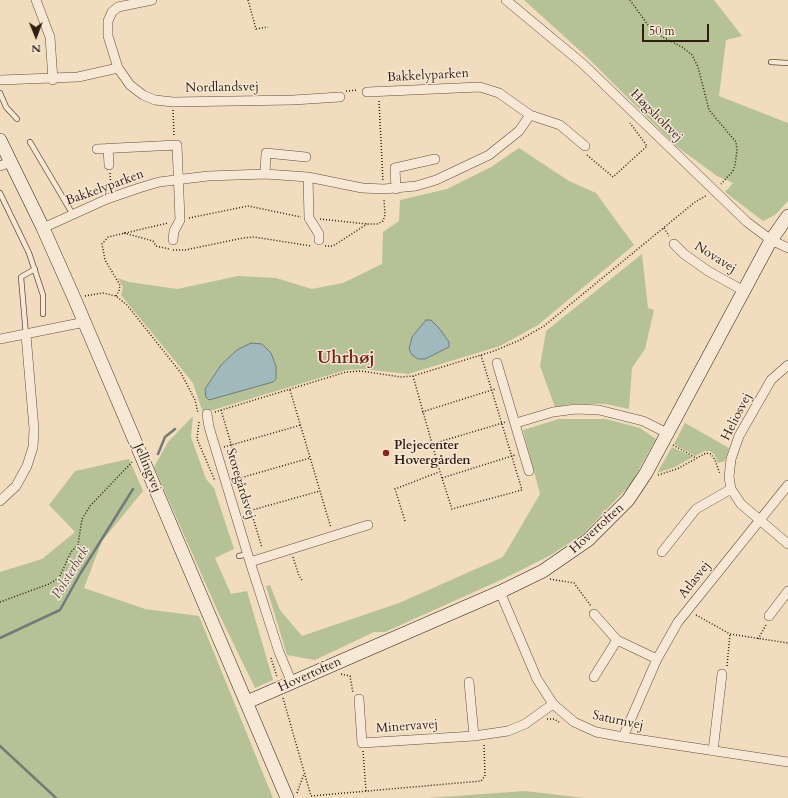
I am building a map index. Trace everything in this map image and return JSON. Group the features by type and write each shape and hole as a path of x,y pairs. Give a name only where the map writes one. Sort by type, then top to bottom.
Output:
{"street":[{"path":"36,0 50,37 53,80"},
{"name":"Nordlandsvej","path":"152,0 118,7 112,12 108,21 108,36 118,68 130,85 143,95 155,100 173,102 254,101 340,97"},
{"name":"Høgsholtvej","path":"506,0 583,64 713,191 747,222 772,240 788,248"},
{"path":"0,80 53,80 78,77 118,68"},
{"name":"Bakkelyparken","path":"367,92 480,87 499,93 530,115 560,125 586,146"},
{"name":"Bakkelyparken","path":"43,228 112,197 160,182 179,179 208,176 265,174 308,177 362,188 384,190 416,186 436,180 489,155 519,131 530,115"},
{"name":"Jellingvej","path":"0,140 5,164 43,228 85,322 287,798"},
{"path":"97,149 177,145 180,220 174,231 173,240"},
{"name":"Bakkelyparken","path":"108,148 109,165"},
{"path":"265,174 266,153 306,157"},
{"path":"396,188 395,168 435,159"},
{"path":"308,177 309,218 319,234 318,244"},
{"name":"Hovertoften","path":"247,702 500,592 543,571 572,552 607,522 628,500 646,473 667,437 772,240 788,216"},
{"name":"Novavej","path":"674,244 684,254 708,271 744,291"},
{"path":"0,339 85,322"},
{"path":"0,501 16,486 28,466 33,447 34,429 26,335"},
{"path":"498,364 516,421 529,471"},
{"name":"Heliosvej","path":"731,489 729,477 731,459 739,436 771,380 788,365"},
{"path":"516,421 553,412 576,409 599,410 643,421 667,437"},
{"name":"Storegårdsvej","path":"207,414 236,515 246,557 279,652 286,686"},
{"name":"Atlasvej","path":"623,737 657,659 678,622 758,520 788,485"},
{"path":"662,552 696,509 731,489 741,504 788,544"},
{"path":"246,557 265,557 368,525"},
{"path":"768,616 788,591"},
{"name":"Saturnvej","path":"500,592 537,679 553,704 574,722 596,732 713,752 788,762"},
{"path":"594,614 617,640 657,659"},
{"path":"594,677 617,640"},
{"path":"713,752 722,674"},
{"path":"469,682 474,736"},
{"name":"Minervavej","path":"359,700 362,743 474,736 508,731 525,724 553,704"}],"lane":[{"path":"772,62 788,63"},
{"path":"0,93 6,107 18,119"},
{"path":"30,142 72,214"},
{"path":"0,193 30,253 43,295 43,314"},
{"path":"26,335 21,277 35,268"}],"path":[{"path":"248,0 256,29 268,27"},
{"path":"207,414 346,372 361,371 401,377 413,376 481,355 520,340 544,326 695,202 713,191 733,171 737,159 736,142 709,110 698,67 692,55 682,47 653,32 630,0"},
{"path":"340,97 344,91 362,90 367,92"},
{"path":"116,296 120,285 105,260 102,244 108,238 122,233 248,206 309,218 367,224 377,224 383,221 385,215 379,92"},
{"path":"173,107 174,145"},
{"path":"586,146 585,152 613,177 647,146 629,122"},
{"path":"109,165 112,197"},
{"path":"122,233 153,241 156,246 172,250 185,250 254,237 333,246 367,224"},
{"path":"75,300 90,294 103,293 116,296 127,305 181,373 195,400 199,416 197,438 216,481"},
{"path":"413,376 422,412 452,509 522,490 481,355"},
{"path":"422,412 504,386"},
{"path":"290,390 334,535"},
{"path":"221,410 265,557"},
{"path":"432,444 501,423 516,421"},
{"path":"216,449 301,425"},
{"path":"667,437 696,458"},
{"path":"442,478 524,452"},
{"path":"0,602 49,584 59,578 71,552 78,544 82,519 90,506 141,453"},
{"path":"646,473 660,475 677,469 706,453 711,454 724,483 731,489"},
{"path":"226,482 310,458"},
{"path":"405,521 395,489 440,472"},
{"path":"236,515 320,491"},
{"path":"290,548 299,576 302,580"},
{"path":"543,571 547,578 574,583 590,604 594,614"},
{"path":"695,614 730,634 788,643"},
{"path":"758,639 759,634 770,619 768,616"},
{"path":"722,674 726,670 730,634"},
{"path":"269,652 286,686 304,774 311,796 481,781 485,776 484,735"},
{"path":"331,665 337,672 350,676 353,693 359,700"},
{"path":"362,743 366,791"},
{"path":"296,798 304,774"}],"green space":[{"path":"524,0 714,0 742,36 726,40 719,96 788,123 788,201 775,215 763,221 725,192 733,183 717,176 676,146 587,57"},
{"path":"519,148 569,181 596,193 634,245 538,325 500,346 408,374 362,369 346,370 203,413 193,383 121,295 123,287 118,278 129,282 177,289 238,276 276,278 312,289 343,283 382,264 383,232 399,221 400,200 447,189 491,167"},
{"path":"642,254 648,308 654,310 645,349 632,368 629,409 606,404 572,404 555,407 540,366 546,331"},
{"path":"193,416 191,437 206,479 214,488 234,549 215,558 231,594 247,591 273,680 255,688 219,614 154,467 168,442"},
{"path":"559,419 606,419 640,428 656,439 630,485 583,534 551,555 503,579 385,632 374,632 315,660 287,655 266,586 270,585 280,610 302,636 399,603 503,557 540,494 523,430"},
{"path":"685,423 729,448 725,461 718,463 714,454 710,451 705,451 695,456 674,444"},
{"path":"672,447 693,457 675,467 657,473"},
{"path":"129,459 143,491 102,541 84,588 145,609 199,616 273,798 0,798 0,572 42,559 75,532 49,505 75,471"},
{"path":"525,791 584,798 428,798"}],"water":[{"path":"426,320 431,320 439,328 449,342 449,347 425,359 418,359 412,355 409,349 412,337"},
{"path":"251,343 262,344 271,353 276,366 276,379 273,382 209,400 206,397 205,389 221,365 237,350"}],"waterway":[{"name":"Polsterbæk","path":"158,454 165,437 175,429"},
{"name":"Polsterbæk","path":"0,638 60,610 80,574 133,489"},
{"path":"0,746 56,798"}],"place":[{"name":"Plejecenter Hovergården","path":"386,453"}],"district":[{"name":"Uhrhøj","path":"346,359"}]}
